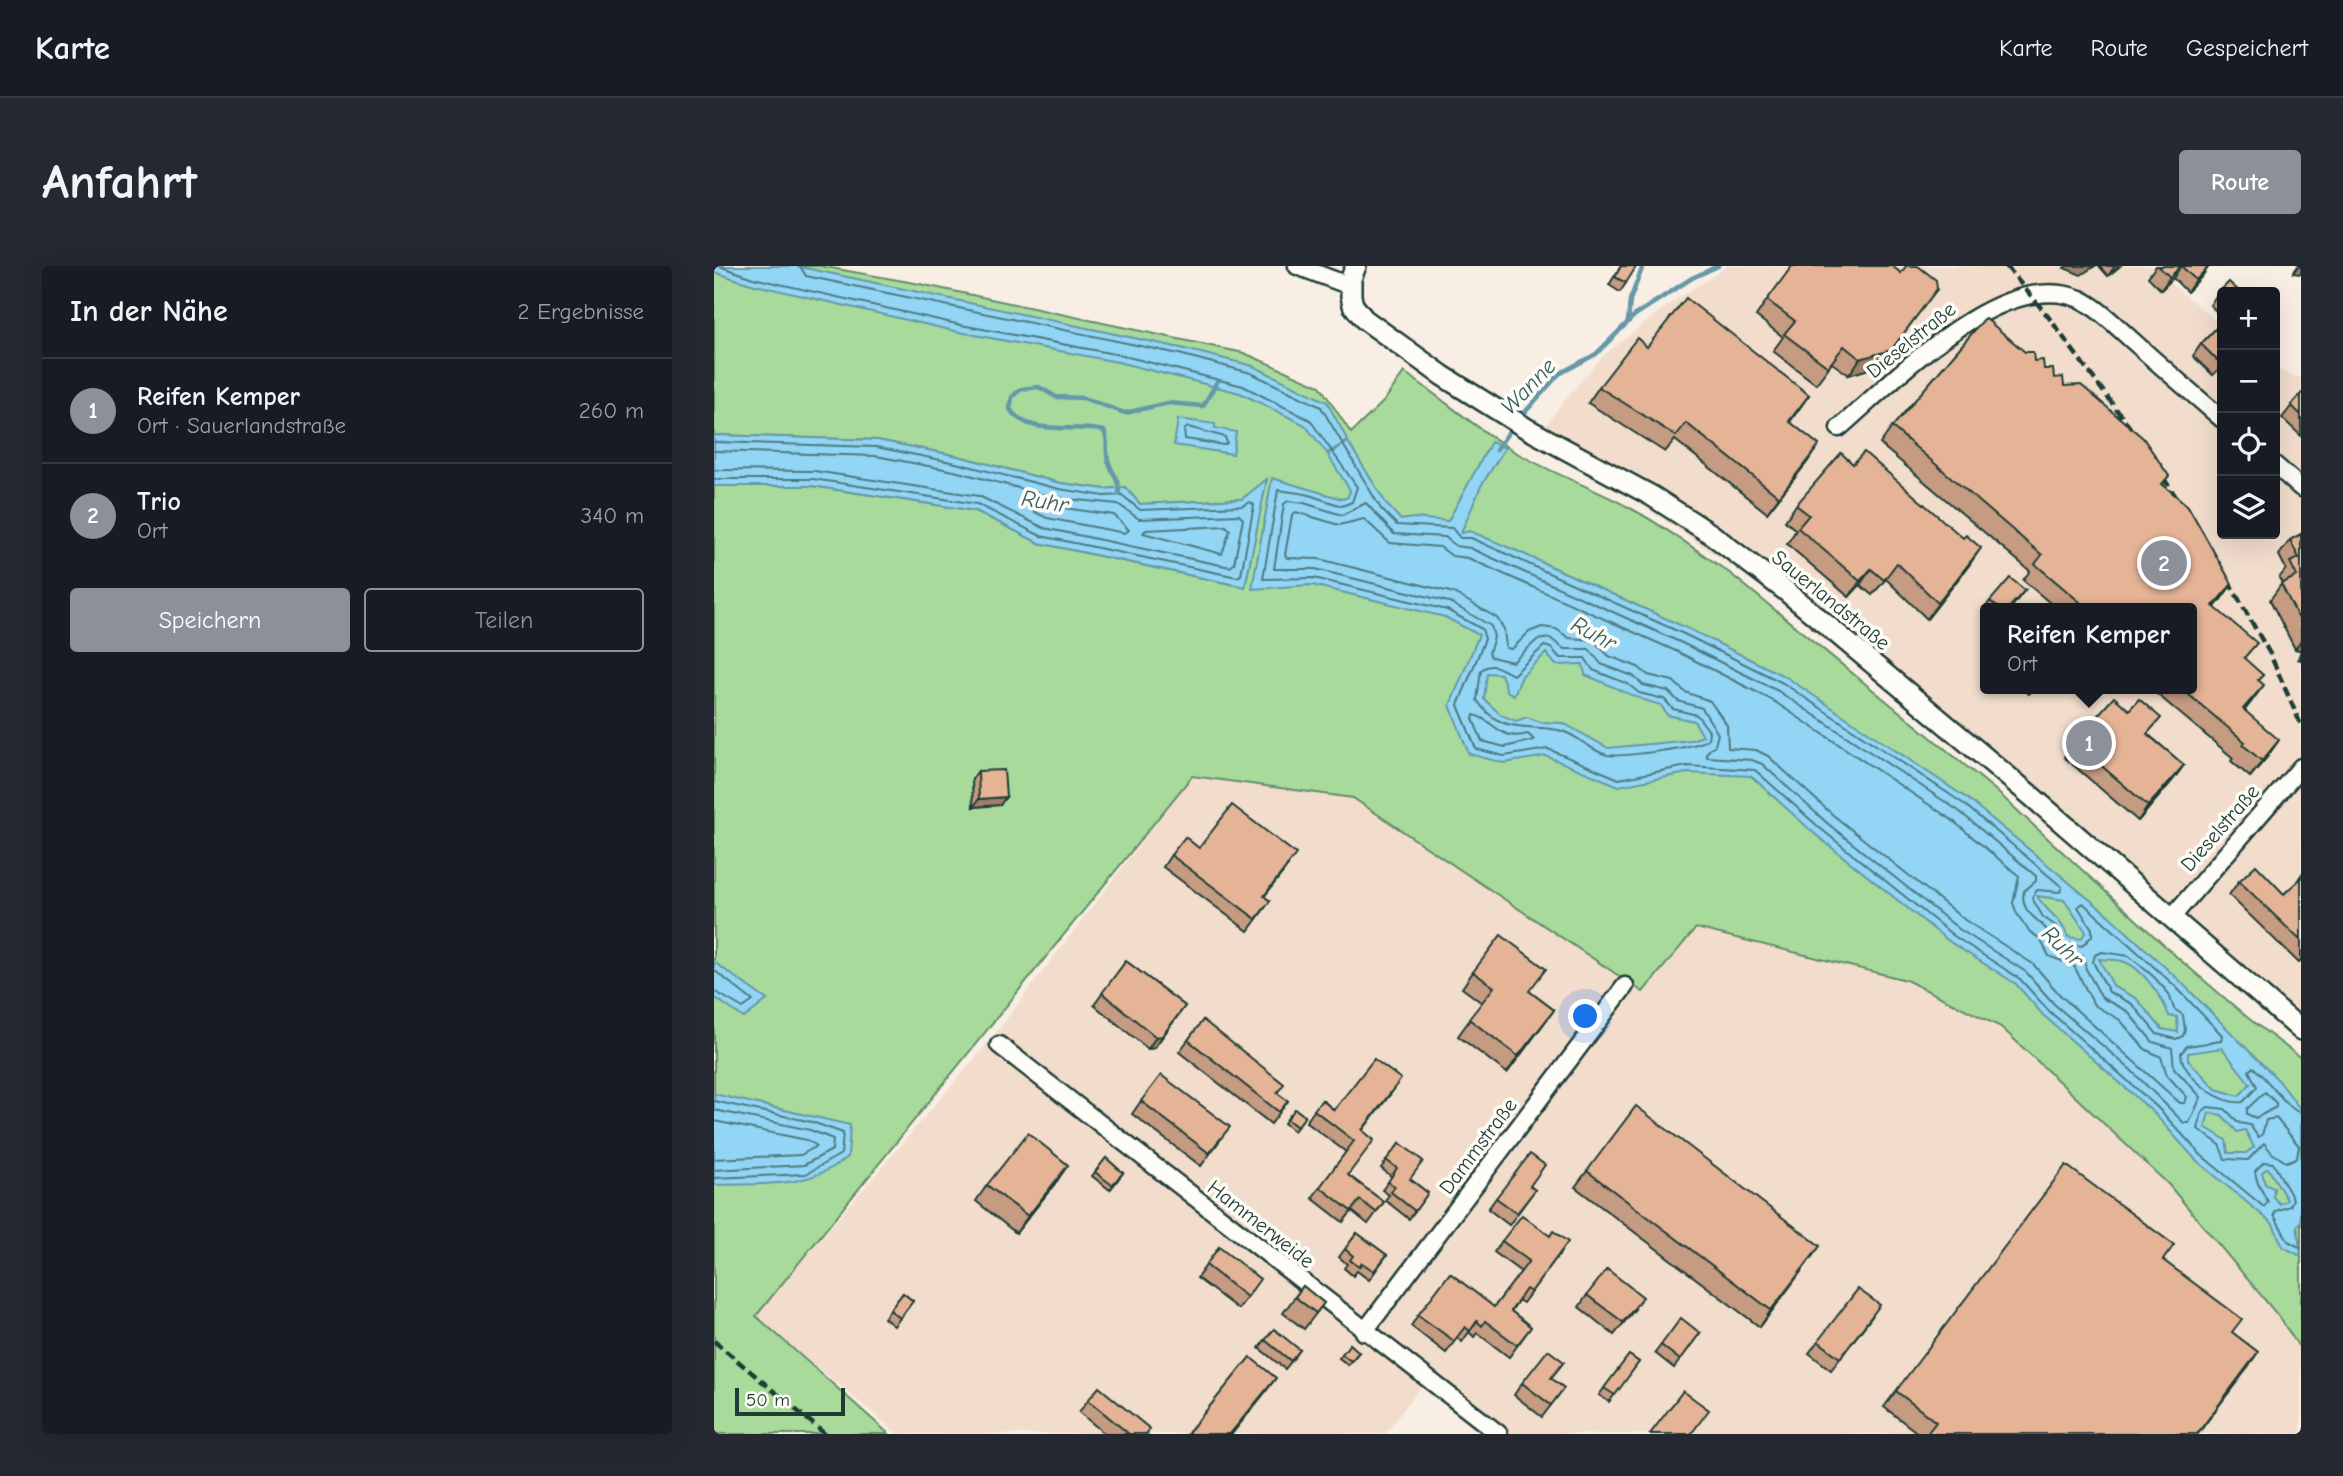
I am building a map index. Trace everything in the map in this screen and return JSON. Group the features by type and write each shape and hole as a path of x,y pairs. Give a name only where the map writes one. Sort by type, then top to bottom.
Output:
{"street":[{"path":"1297,266 1350,286 1356,266"},
{"name":"Sauerlandstraße","path":"1350,286 1353,305 1364,319 1443,376 1526,428 1652,496 1711,534 1764,574 2019,785 2301,1030"},
{"name":"Dieselstraße","path":"1839,428 1956,327 2002,300 2038,290 2060,292 2092,307 2217,415"},
{"path":"2280,469 2301,488"},
{"name":"Dieselstraße","path":"2172,918 2301,767"},
{"name":"Dammstraße","path":"1364,1332 1625,986"},
{"name":"Hammerweide","path":"999,1045 1364,1332 1499,1434"}],"shaded area":[{"path":"1728,266 2150,266 2217,322 2217,539 2280,539 2280,371 2301,378 2301,1014 2178,909 1875,664 1539,435 1562,403 1602,357 1665,307"},
{"path":"1192,776 1353,798 1643,992 1695,928 1906,980 2001,1027 2168,1184 2280,1318 2301,1350 2301,1434 1508,1434 1433,1371 1385,1434 898,1434 755,1316 992,1038"}],"green space":[{"path":"714,266 820,266 920,284 1244,353 1320,386 1351,433 1384,401 1404,372 1517,453 1632,509 1683,540 1731,574 1994,789 2178,958 2248,1018 2301,1058 2301,1350 2280,1318 2168,1184 2001,1027 1906,980 1696,928 1643,992 1353,798 1192,776 756,1316 889,1434 714,1434 714,486 812,486 976,511 1039,543 1245,587 1266,481 1242,499 1140,504 1125,487 1105,489 1060,483 958,456 877,440 714,435"}],"water":[{"path":"714,266 796,266 1181,348 1253,366 1327,402 1348,441 1327,453 1305,425 1240,393 1118,362 959,332 751,284 714,272"},
{"path":"1178,419 1215,424 1215,428 1236,432 1233,454 1174,445"},
{"name":"Ruhr","path":"714,435 877,440 958,456 1060,483 1105,489 1125,487 1140,504 1242,499 1267,479 1245,587 1039,543 976,511 812,486 714,486"},
{"name":"Ruhr","path":"1348,442 1387,505 1401,520 1413,518 1448,521 1491,442 1505,448 1481,486 1461,533 1470,531 1517,551 1689,629 1786,677 1968,799 2106,913 2179,980 2279,1081 2301,1110 2301,1222 2297,1226 2301,1256 2283,1247 2273,1224 2196,1160 2153,1112 2043,1015 2016,984 1950,942 1816,835 1751,776 1687,773 1619,786 1546,756 1504,763 1469,754 1450,705 1479,635 1445,617 1312,585 1252,589 1272,478 1342,499 1348,497 1350,490 1328,455","holes":["1546,653 1556,665 1583,664 1585,675 1632,696 1661,705 1667,715 1694,721 1703,736 1691,740 1608,748 1563,723 1540,722 1527,717 1516,721 1501,715 1484,699 1487,673 1501,674 1507,691 1514,695 1522,676","2037,896 2064,900 2086,932 2081,939 2068,937","2099,959 2122,961 2137,969 2157,992 2169,1016 2177,1017 2178,1032 2162,1029 2136,998 2114,987","2222,1048 2250,1084 2239,1096 2216,1089 2188,1060 2188,1053","2209,1113 2222,1115 2237,1132 2245,1130 2254,1147 2246,1153 2228,1153 2226,1140 2205,1127","2268,1168 2287,1200 2280,1204 2273,1197 2274,1188 2265,1184 2262,1172"]},
{"path":"714,962 767,1000 744,1018 714,997"},
{"path":"714,1094 850,1125 848,1157 832,1168 801,1180 714,1185"}],"building":[{"path":"1621,266 1636,267 1626,283 1615,277"},
{"path":"1792,266 1892,266 1901,273 1906,266 1918,266 1936,280 1937,289 1891,350 1860,359 1844,346 1828,367 1784,334 1795,321 1767,300"},
{"path":"2158,266 2181,266 2170,277"},
{"path":"2181,266 2209,266 2196,280"},
{"path":"1686,298 1809,395 1789,421 1819,445 1779,497 1686,423 1676,436 1599,387 1637,338 1647,347"},
{"path":"1985,318 2025,352 2033,352 2034,361 2043,360 2044,369 2053,369 2054,378 2063,377 2064,386 2081,385 2143,438 2169,476 2162,484 2188,506 2232,584 2213,606 2257,643 2244,658 2263,675 2258,680 2264,685 2243,709 2279,740 2262,761 2243,745 2245,742 2188,694 2197,694 2197,603 2081,603 2035,564 2042,555 1892,427"},
{"path":"2217,327 2217,360 2201,344"},
{"path":"2301,394 2301,415 2291,405"},
{"path":"1864,452 1963,538 1966,535 1981,548 1938,603 1897,563 1884,580 1871,569 1860,581 1798,528 1809,515 1796,505 1841,453 1853,464"},
{"path":"2301,534 2301,623 2281,584 2297,576 2290,562 2299,558 2290,540"},
{"path":"2010,578 2025,590 2013,603 1990,601"},
{"path":"2114,697 2129,710 2139,699 2161,718 2147,734 2184,765 2148,806 2074,742"},
{"path":"1004,770 1006,797 979,799 978,771"},
{"path":"1232,805 1296,854 1264,896 1270,901 1256,919 1171,855 1185,837 1199,848"},
{"path":"2256,865 2284,894 2301,878 2301,941 2239,881"},
{"path":"1501,935 1546,969 1529,991 1554,1010 1518,1056 1469,1019 1494,987 1473,972"},
{"path":"1126,961 1185,1006 1162,1036 1156,1037 1102,993"},
{"path":"1203,1020 1284,1084 1277,1093 1288,1101 1279,1112 1188,1040"},
{"path":"1374,1059 1401,1079 1362,1130 1374,1140 1348,1175 1384,1202 1376,1212 1360,1200 1351,1211 1320,1187 1354,1141 1314,1110 1322,1100 1334,1110"},
{"path":"1161,1075 1230,1127 1209,1153 1141,1101"},
{"path":"1636,1106 1820,1246 1771,1310 1587,1171"},
{"path":"1295,1109 1305,1116 1297,1127 1287,1119"},
{"path":"1028,1133 1068,1165 1028,1216 987,1185"},
{"path":"1400,1143 1423,1161 1410,1179 1428,1193 1415,1211 1391,1192 1395,1186 1388,1182 1397,1168 1386,1160"},
{"path":"1530,1154 1545,1165 1530,1186 1535,1190 1517,1213 1496,1198"},
{"path":"1106,1158 1123,1173 1112,1185 1095,1172"},
{"path":"2066,1165 2174,1245 2163,1260 2242,1319 2232,1332 2258,1352 2197,1434 1927,1434 1936,1422 1896,1391"},
{"path":"1522,1215 1550,1236 1553,1231 1568,1242 1531,1292 1526,1289 1511,1311 1531,1327 1517,1345 1485,1321 1482,1326 1477,1321 1470,1331 1465,1327 1454,1341 1418,1315 1450,1273 1494,1307 1529,1261 1502,1241"},
{"path":"1357,1233 1387,1255 1374,1271 1362,1263 1359,1267 1350,1260 1353,1256 1345,1249"},
{"path":"1219,1247 1260,1279 1247,1297 1206,1265"},
{"path":"1607,1269 1643,1297 1623,1322 1587,1295"},
{"path":"1303,1286 1324,1303 1316,1313 1295,1297"},
{"path":"1858,1289 1880,1305 1840,1358 1818,1341"},
{"path":"903,1293 913,1301 900,1318 890,1310"},
{"path":"1681,1318 1700,1333 1680,1360 1661,1345"},
{"path":"1274,1329 1300,1350 1291,1361 1265,1340"},
{"path":"1350,1344 1359,1352 1351,1361 1342,1354"},
{"path":"1548,1350 1564,1362 1551,1378 1564,1388 1551,1405 1522,1383"},
{"path":"1629,1355 1639,1362 1615,1395 1604,1388"},
{"path":"1250,1357 1276,1378 1230,1434 1187,1434"},
{"path":"1099,1387 1150,1429 1146,1434 1129,1434 1088,1400"},
{"path":"1683,1391 1709,1410 1691,1434 1650,1434"}],"waterway":[{"path":"1628,322 1630,300 1643,266"},
{"name":"Wanne","path":"1519,419 1559,374 1596,354 1635,315 1692,278 1718,266"},
{"path":"1119,493 1108,460 1104,431 1028,424 1010,409 1012,397 1021,389 1039,387 1056,397 1083,398 1125,413 1168,403 1203,406 1217,382"},
{"name":"Wanne","path":"1496,450 1513,426"}],"railway":[{"path":"2006,266 2047,315 2142,444"},
{"path":"2155,465 2184,509"},
{"path":"2221,568 2270,654 2301,725"},
{"path":"714,1341 825,1434"}],"place":[{"name":"Trio","path":"2164,563"},
{"name":"Reifen Kemper","path":"2089,743"}]}
